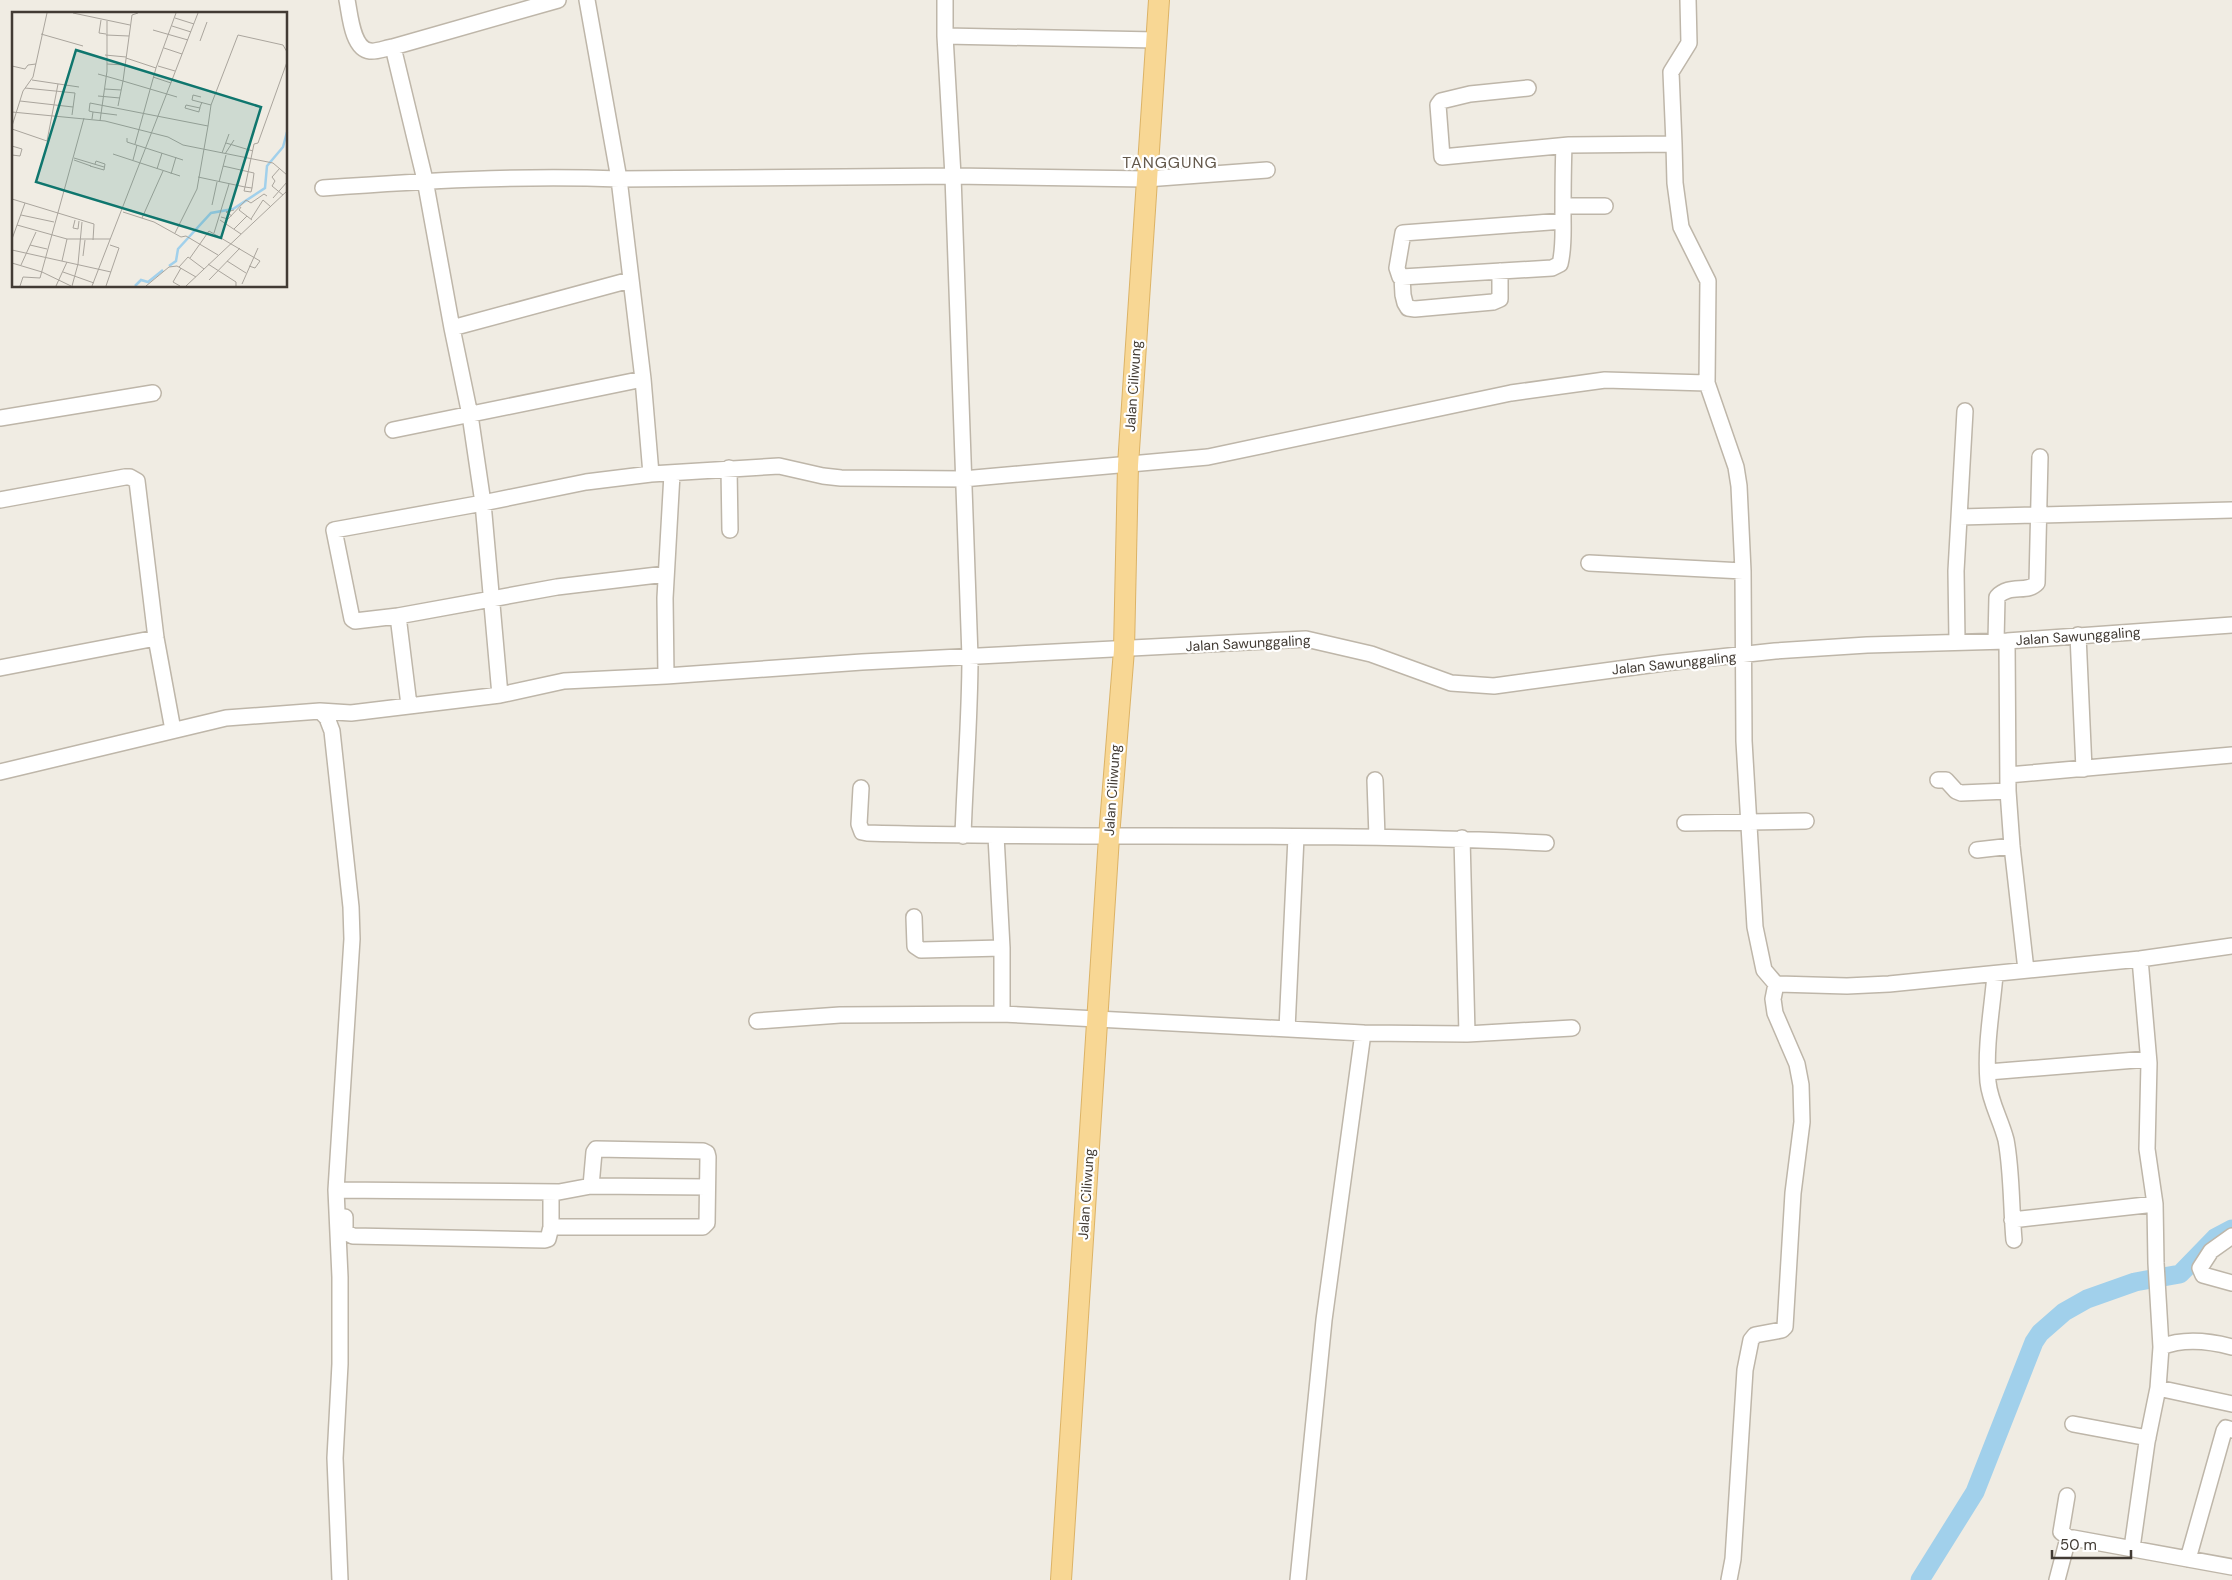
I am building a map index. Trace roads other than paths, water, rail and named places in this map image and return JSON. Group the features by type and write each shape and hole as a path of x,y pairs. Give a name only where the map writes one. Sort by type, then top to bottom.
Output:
{"main road":[{"name":"Jalan Ciliwung","path":"1061,1580 1109,837 1124,650 1128,465 1159,0"}],"street":[{"path":"347,0 357,42 362,49 371,51 393,47 558,0"},
{"path":"588,0 619,179 643,380 651,474"},
{"path":"945,0 970,657 963,836"},
{"path":"1688,0 1689,43 1672,72 1675,183 1681,227 1708,281 1707,382 1736,467 1739,486 1743,571 1743,656 1748,823 1755,927 1764,970 1776,984 1847,986 1889,984 1995,975 2026,970 2140,959 2232,946"},
{"path":"945,36 1156,40"},
{"path":"393,47 425,180 470,415 483,503 500,694"},
{"path":"1528,88 1470,94 1441,101 1438,105 1442,157 1564,146 1674,144"},
{"path":"1402,277 1552,268 1560,264 1563,253 1564,146"},
{"path":"324,188 425,180 498,179 528,176 619,179 953,176 1146,179 1267,170"},
{"path":"1500,271 1500,299 1481,305 1408,308 1405,303 1402,277 1397,268 1403,233 1605,206"},
{"path":"452,328 630,280"},
{"path":"393,430 643,380"},
{"path":"666,574 556,587 398,616 355,620 352,619 334,530 586,482 651,474 778,466 841,478 963,479 1128,465 1208,457 1511,393 1605,380 1707,382"},
{"path":"0,418 153,393"},
{"path":"1957,641 1956,571 1965,411"},
{"path":"2026,970 2012,846 2001,641 1996,597 2003,590 2029,588 2037,583 2040,457"},
{"path":"729,468 730,530"},
{"path":"666,676 666,574 672,474"},
{"path":"0,500 125,477 134,478 138,485 156,638 173,730"},
{"path":"1960,518 2232,510"},
{"path":"1589,563 1743,571"},
{"path":"398,616 408,705"},
{"name":"Jalan Sawunggaling","path":"0,772 226,718 320,711 351,712 500,694 564,681 666,676 862,662 1124,650 1306,639 1371,654 1451,683 1472,686 1513,684 1664,663 1833,648 1957,641 2001,641 2232,625"},
{"path":"2078,635 2084,769"},
{"path":"0,668 156,638"},
{"path":"320,711 328,718 332,731 351,907 352,939 340,1190 340,1364 335,1458 340,1580"},
{"path":"332,731 351,712"},
{"path":"2008,775 2232,755"},
{"path":"1374,780 1377,837"},
{"path":"1938,780 1946,780 1956,791 1961,793 2008,791"},
{"path":"861,788 859,824 862,832 963,836 1462,838 1546,842"},
{"path":"1685,823 1806,821"},
{"path":"996,836 1002,948 1002,1014"},
{"path":"1287,1029 1296,837"},
{"path":"1462,838 1467,1034"},
{"path":"1977,850 2012,846"},
{"path":"914,917 915,946 920,950 1002,948"},
{"path":"2132,1548 2148,1438 2158,1388 2161,1347 2155,1204 2147,1149 2148,1059 2140,959"},
{"path":"1995,975 1988,1072 1991,1100 2001,1124 2008,1157 2014,1240"},
{"path":"1729,1580 1733,1559 1746,1370 1751,1340 1756,1335 1782,1330 1785,1327 1793,1193 1802,1122 1801,1085 1797,1064 1776,1013 1773,999 1776,984"},
{"path":"757,1021 840,1015 1002,1014 1363,1033 1467,1034 1572,1028"},
{"path":"1298,1580 1324,1320 1363,1033"},
{"path":"1988,1072 2148,1059"},
{"path":"555,1228 703,1227 707,1223 707,1152 596,1148 591,1186"},
{"path":"340,1190 556,1192 591,1186 707,1187"},
{"path":"340,1190 345,1230 347,1234 353,1236 545,1240 548,1239 555,1228 556,1192"},
{"path":"2012,1220 2155,1204"},
{"path":"2232,1236 2212,1251 2200,1268 2203,1275 2232,1283"},
{"path":"2161,1347 2176,1343 2198,1341 2232,1347"},
{"path":"2158,1388 2232,1404"},
{"path":"2073,1424 2148,1438"},
{"path":"2188,1559 2224,1431 2226,1428 2232,1430"},
{"path":"2067,1496 2061,1532 2069,1538 2232,1567"},
{"path":"2056,1580 2069,1538"}],"waterway":[{"path":"1920,1580 1975,1492 2034,1342 2040,1333 2064,1312 2087,1299 2135,1282 2180,1274 2215,1238 2232,1229"}],"district":[{"name":"TANGGUNG","path":"1170,162"}]}
